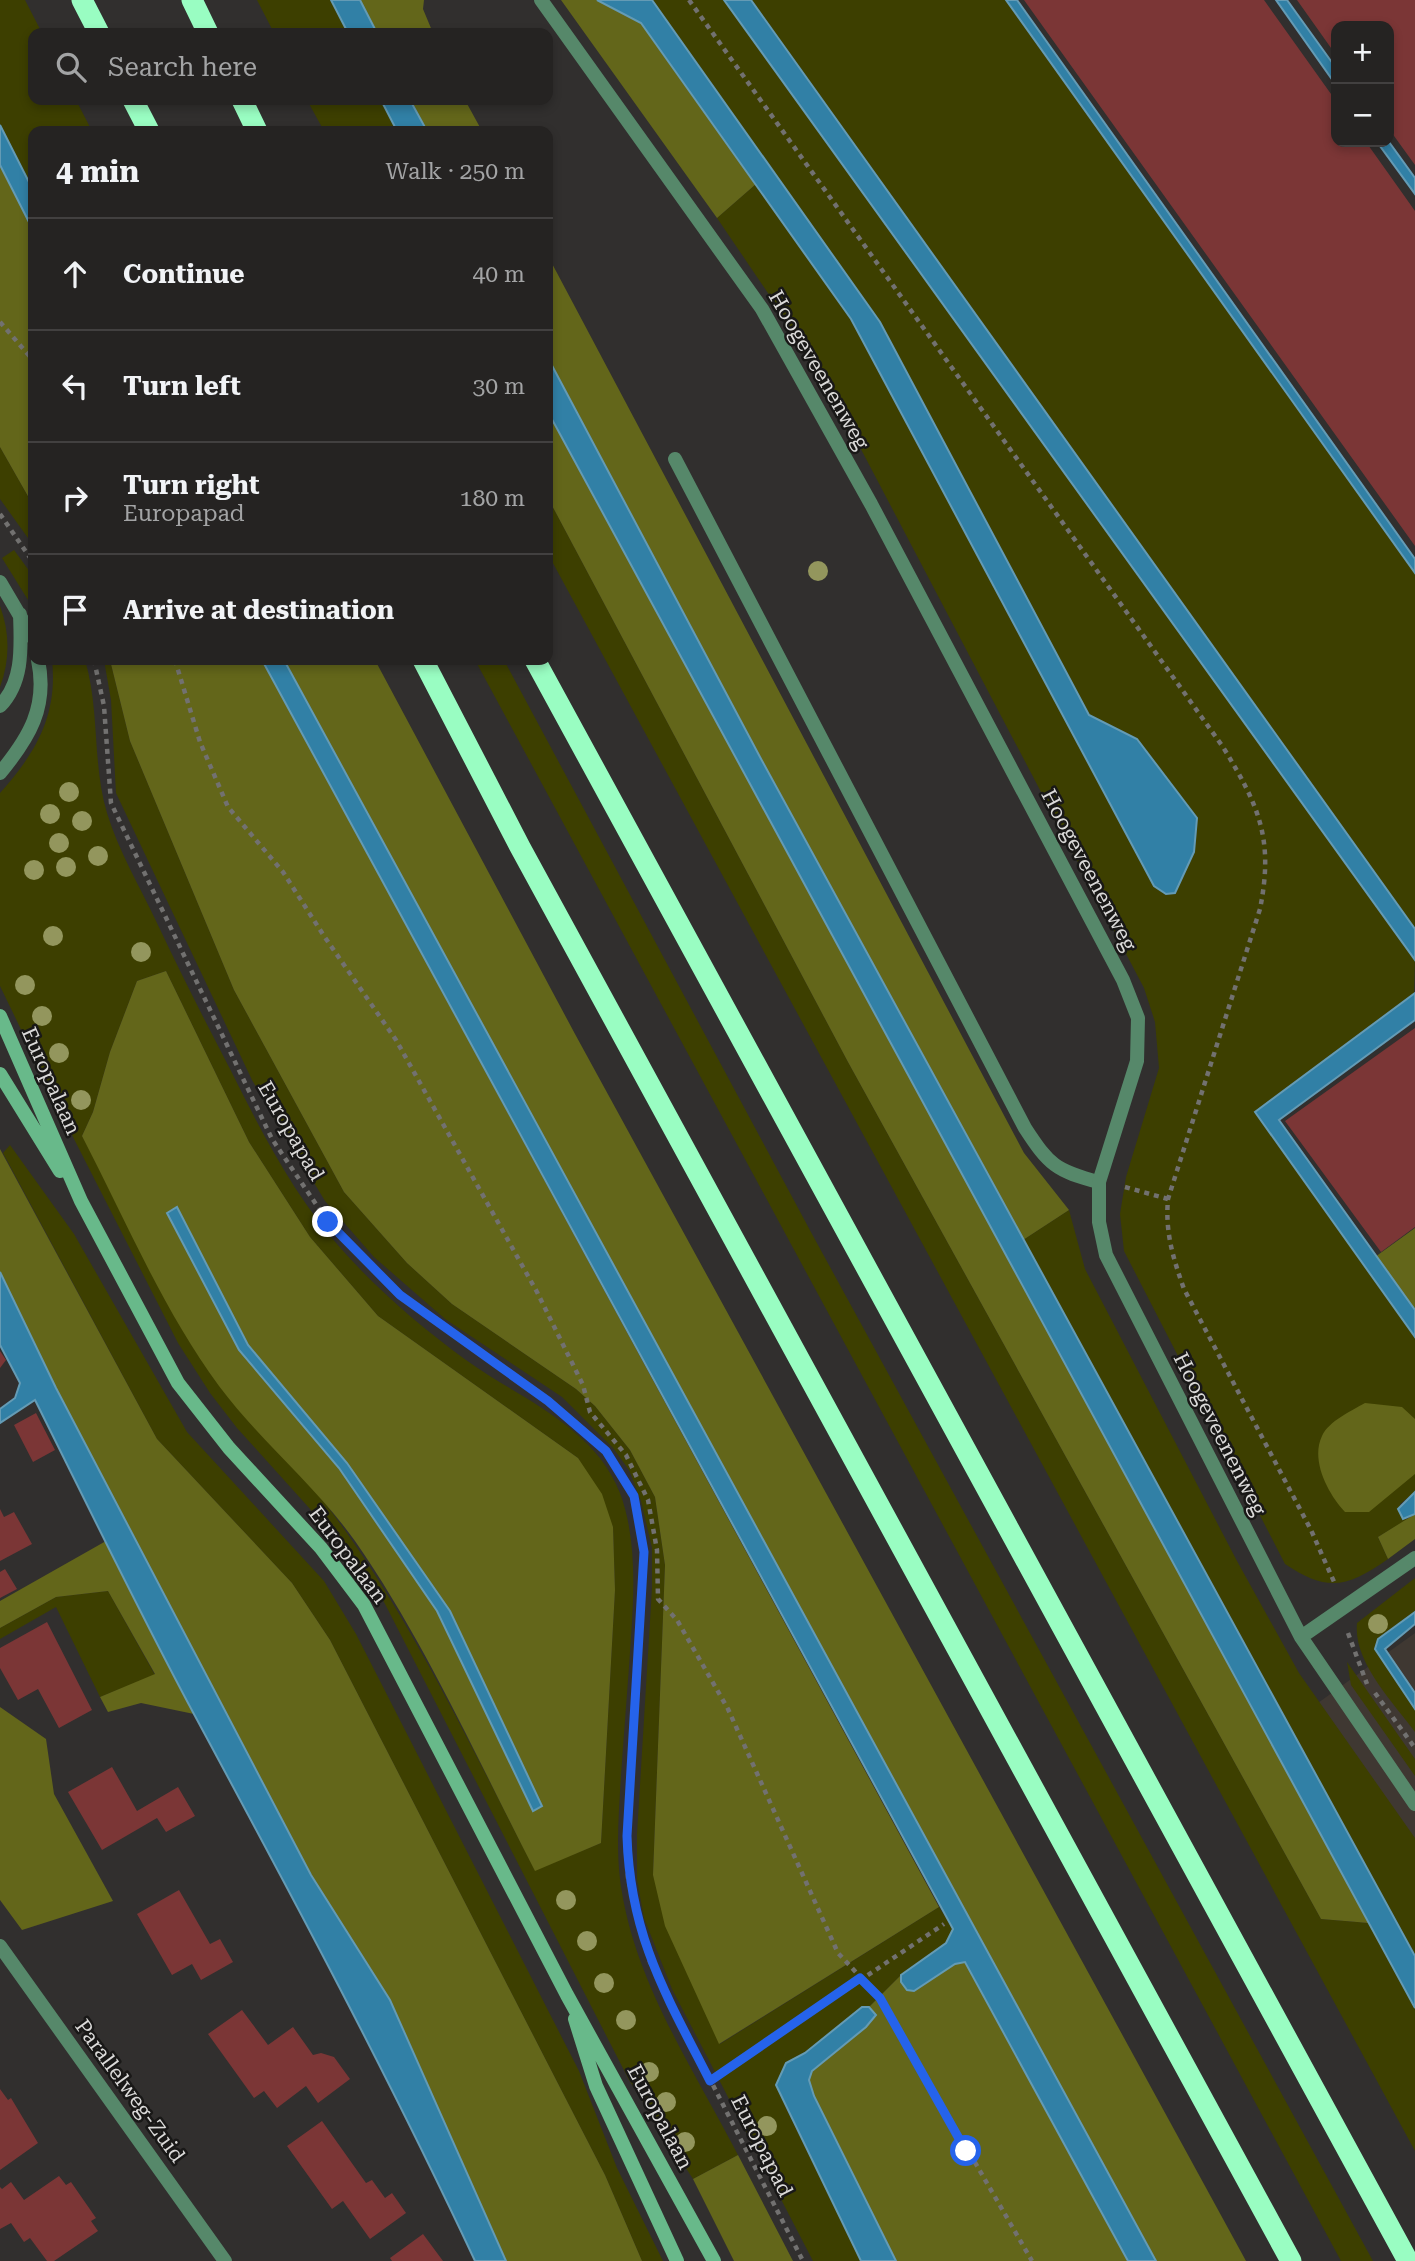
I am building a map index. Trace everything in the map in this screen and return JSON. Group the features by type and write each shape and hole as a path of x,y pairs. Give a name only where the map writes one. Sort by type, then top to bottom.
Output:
{"highway":[{"path":"82,0 96,28"},
{"path":"192,0 206,28"},
{"path":"136,105 146,126"},
{"path":"244,105 255,126"},
{"path":"426,665 527,859 1290,2261"},
{"path":"538,665 1408,2261"}],"main road":[{"name":"Europalaan","path":"0,1016 81,1201 178,1382 229,1448 321,1548 364,1605 567,1995 714,2261"},
{"name":"Europalaan","path":"0,1074 33,1130 81,1201"},
{"name":"Europalaan","path":"567,1995 596,2086 677,2261"}],"street":[{"name":"Hoogeveenenweg","path":"541,0 762,309 871,504 1123,980 1138,1018 1137,1061 1099,1182 1099,1222 1105,1255 1301,1637 1415,1804"},
{"path":"675,459 1026,1128 1046,1160 1069,1175 1099,1182"},
{"path":"0,582 28,629"},
{"path":"0,706 13,688 20,659 20,614"},
{"path":"0,773 23,745 34,724 41,701 38,665"},
{"path":"1301,1637 1415,1558"},
{"name":"Parallelweg-Zuid","path":"0,1946 225,2261"}],"path":[{"name":"Hoogeveenenweg","path":"689,0 1223,747 1255,804 1265,839 1267,873 1260,909 1168,1199 1167,1234 1184,1289 1311,1530 1335,1584 1366,1682 1415,1748"},
{"path":"0,322 28,354"},
{"path":"0,514 28,555"},
{"name":"Europapad","path":"95,665 104,706 111,803 272,1139 328,1222 400,1295 548,1401 606,1451 634,1496 644,1552 627,1836 628,1879 650,1962 803,2261"},
{"path":"177,665 200,742 228,807 283,872 396,1040 537,1292 583,1385 590,1412 626,1455 648,1500 657,1550 659,1599 677,1620 728,1709 838,1953 880,1998 1032,2261"},
{"path":"1099,1182 1168,1199"},
{"path":"710,2081 944,1924"}],"shaded area":[{"path":"0,0 25,0 39,28 28,28 28,105 79,105 89,126 28,126 28,180 0,125"},
{"path":"257,0 331,0 345,28 271,28"},
{"path":"360,0 424,0 423,9 431,28 374,28"},
{"path":"561,0 597,0 641,23 756,184 717,218"},
{"path":"652,0 724,0 1415,960 1414,994 1255,1112 1415,1337 1415,1492 1400,1504 1403,1519 1408,1519 1378,1537 1388,1559 1361,1576 1349,1581 1326,1583 1285,1564 1124,1251 1120,1214 1126,1177 1159,1068 1155,1022 1144,988 843,415 772,299 717,218 756,184 851,319 1154,886 1166,894 1175,893 1194,852 1137,739 1089,715 880,322"},
{"path":"751,0 1006,0 1415,573 1415,929"},
{"path":"310,105 384,105 394,126 321,126"},
{"path":"413,105 468,105 479,126 424,126"},
{"path":"0,165 28,220 28,496 0,447"},
{"path":"553,265 1024,1153 1069,1210 1023,1240 760,757 553,367"},
{"path":"553,421 1369,1923 1321,1919 848,1062 553,507"},
{"path":"0,447 28,496 28,538 0,499"},
{"path":"553,507 848,1062 1321,1919 1369,1923 1415,2008 1415,2151 553,563"},
{"path":"14,550 28,569 28,600 2,558"},
{"path":"0,606 8,646 0,687"},
{"path":"52,665 86,665 93,698 102,794 117,841 254,1117 310,1210 358,1267 418,1322 466,1360 554,1416 593,1449 620,1493 632,1547 633,1584 619,1815 620,1879 637,1952 651,1987 684,2056 738,2155 693,2179 629,2080 384,1602 338,1540 237,1428 210,1393 178,1343 0,986 0,793 34,748 48,716","holes":["166,971 249,1142 310,1237 378,1316 578,1458 613,1527 615,1590 601,1843 535,1870 435,1677 380,1583 318,1494 82,1136 93,1112 110,1052 137,981"]},
{"path":"105,665 111,665 130,741 234,990 344,1192 407,1263 452,1304 576,1389 595,1406 630,1450 655,1497 665,1565 653,1875 720,2044 939,1907 953,1929 946,1943 901,1975 869,2007 862,2007 805,2053 786,2063 785,2106 861,2261 813,2261 672,1989 644,1918 637,1880 637,1834 652,1548 641,1501 629,1470 613,1448 562,1397 445,1319 374,1257 325,1201 252,1080 116,793 111,700"},
{"path":"111,665 265,665 939,1907 719,2044 665,1926 653,1875 665,1565 655,1497 630,1450 595,1406 576,1389 452,1304 407,1263 344,1192 234,990 130,741"},
{"path":"287,665 378,665 575,1034 1246,2261 1156,2261"},
{"path":"478,665 507,665 812,1234 1373,2261 1341,2261"},
{"path":"166,971 249,1142 310,1237 378,1316 578,1458 602,1494 613,1527 615,1590 601,1843 535,1871 428,1661 381,1580 339,1521 219,1386 180,1327 129,1232 82,1136 93,1112 110,1052 137,981"},
{"path":"10,1145 74,1234 187,1432 324,1581 356,1634 579,2071 617,2168 663,2261 642,2261 605,2175 330,1640 292,1583 157,1439 3,1153"},
{"path":"0,1149 157,1439 292,1583 330,1640 605,2175 642,2261 506,2261 390,2000 311,1875 56,1388 0,1272"},
{"path":"1069,1210 1085,1269 1237,1561 1299,1673 1415,1838 1415,1956 1023,1240"},
{"path":"1415,1228 1415,1310 1375,1257"},
{"path":"1365,1403 1402,1407 1415,1419 1415,1474 1369,1512 1345,1512 1323,1477 1318,1456 1319,1446 1322,1436 1330,1426"},
{"path":"1415,1514 1415,1539 1388,1559 1378,1537"},
{"path":"106,1541 194,1714 141,1703 108,1712 100,1697 155,1674 108,1591 56,1597 0,1628 0,1601"},
{"path":"1415,1578 1415,1612 1384,1634 1375,1649 1415,1709 1415,1732 1368,1667 1357,1638 1357,1623"},
{"path":"108,1591 155,1675 100,1697 56,1607 0,1639 0,1628 56,1597"},
{"path":"1415,1633 1415,2001 1243,1757"},
{"path":"1347,1662 1415,1759 1415,1776 1351,1685"},
{"path":"0,1707 46,1739 54,1794 113,1901 22,1930 0,1900"},
{"path":"965,1962 1128,2261 896,2261 814,2096 809,2080 811,2071 866,2027 875,2015 869,2007 901,1975 901,1982 907,1990 914,1991 955,1964"},
{"path":"738,2155 793,2261 734,2261 693,2179"}],"water":[{"path":"331,0 360,0 374,28 345,28"},
{"path":"597,0 652,0 880,322 1089,715 1137,739 1197,818 1194,852 1175,893 1166,894 1154,886 851,319 641,23"},
{"path":"724,0 751,0 1415,929 1415,960"},
{"path":"1006,0 1017,0 1415,559 1415,573"},
{"path":"1276,0 1287,0 1331,61 1331,78"},
{"path":"384,105 413,105 424,126 394,126"},
{"path":"0,125 28,180 28,220 0,165"},
{"path":"1381,147 1393,147 1415,178 1415,194"},
{"path":"553,367 760,757 1415,1956 1415,2008 553,421"},
{"path":"265,665 287,665 1156,2261 1128,2261 965,1962 955,1964 914,1991 907,1990 901,1982 901,1975 946,1943 953,1929"},
{"path":"1415,993 1415,1020 1279,1120 1415,1310 1415,1337 1255,1112"},
{"path":"177,1207 248,1345 347,1463 450,1611 542,1806 533,1811 437,1611 339,1468 239,1350 167,1213"},
{"path":"0,1272 56,1388 311,1875 390,2000 506,2261 475,2261 374,2054 154,1638 35,1400 0,1423 0,1409 15,1398 20,1383 0,1345"},
{"path":"1415,1492 1415,1514 1403,1519 1398,1509"},
{"path":"1415,1612 1415,1624 1385,1649 1415,1693 1415,1709 1375,1649 1378,1639"},
{"path":"862,2007 869,2007 876,2015 866,2027 812,2071 809,2080 814,2096 896,2261 861,2261 776,2085 786,2063 805,2053"}],"building":[{"path":"1024,0 1264,0 1331,94 1331,147 1370,147 1415,211 1415,546"},
{"path":"1297,0 1415,0 1415,165 1394,136 1394,21 1331,21 1331,48"},
{"path":"1415,1028 1415,1227 1381,1252 1285,1121"},
{"path":"0,1351 6,1360 0,1368"},
{"path":"36,1413 55,1450 33,1462 14,1425"},
{"path":"0,1509 4,1517 14,1512 32,1544 0,1561"},
{"path":"5,1569 17,1589 0,1598 0,1572"},
{"path":"47,1622 92,1710 59,1728 38,1689 18,1700 0,1668 0,1648"},
{"path":"112,1767 137,1811 178,1787 195,1816 166,1832 157,1818 102,1850 68,1792"},
{"path":"179,1890 210,1944 220,1939 233,1962 201,1980 192,1964 172,1975 137,1914"},
{"path":"242,2010 268,2045 293,2027 313,2055 321,2053 334,2057 350,2079 318,2103 306,2086 277,2108 264,2091 254,2098 208,2034"},
{"path":"0,2089 8,2100 11,2098 38,2143 0,2170"},
{"path":"322,2121 366,2183 372,2180 385,2198 392,2193 406,2213 370,2239 343,2201 332,2209 287,2146"},
{"path":"59,2176 66,2185 71,2182 96,2218 91,2221 98,2231 54,2261 47,2261 30,2238 24,2242 11,2223 0,2229 0,2187 2,2189 11,2182 24,2200"},
{"path":"423,2234 443,2261 392,2261 390,2258"}],"route":[{"path":"328,1222 400,1295 548,1401 606,1451 634,1496 644,1552 627,1836 628,1879 650,1962 710,2081 860,1978 880,1998 966,2151"}]}
